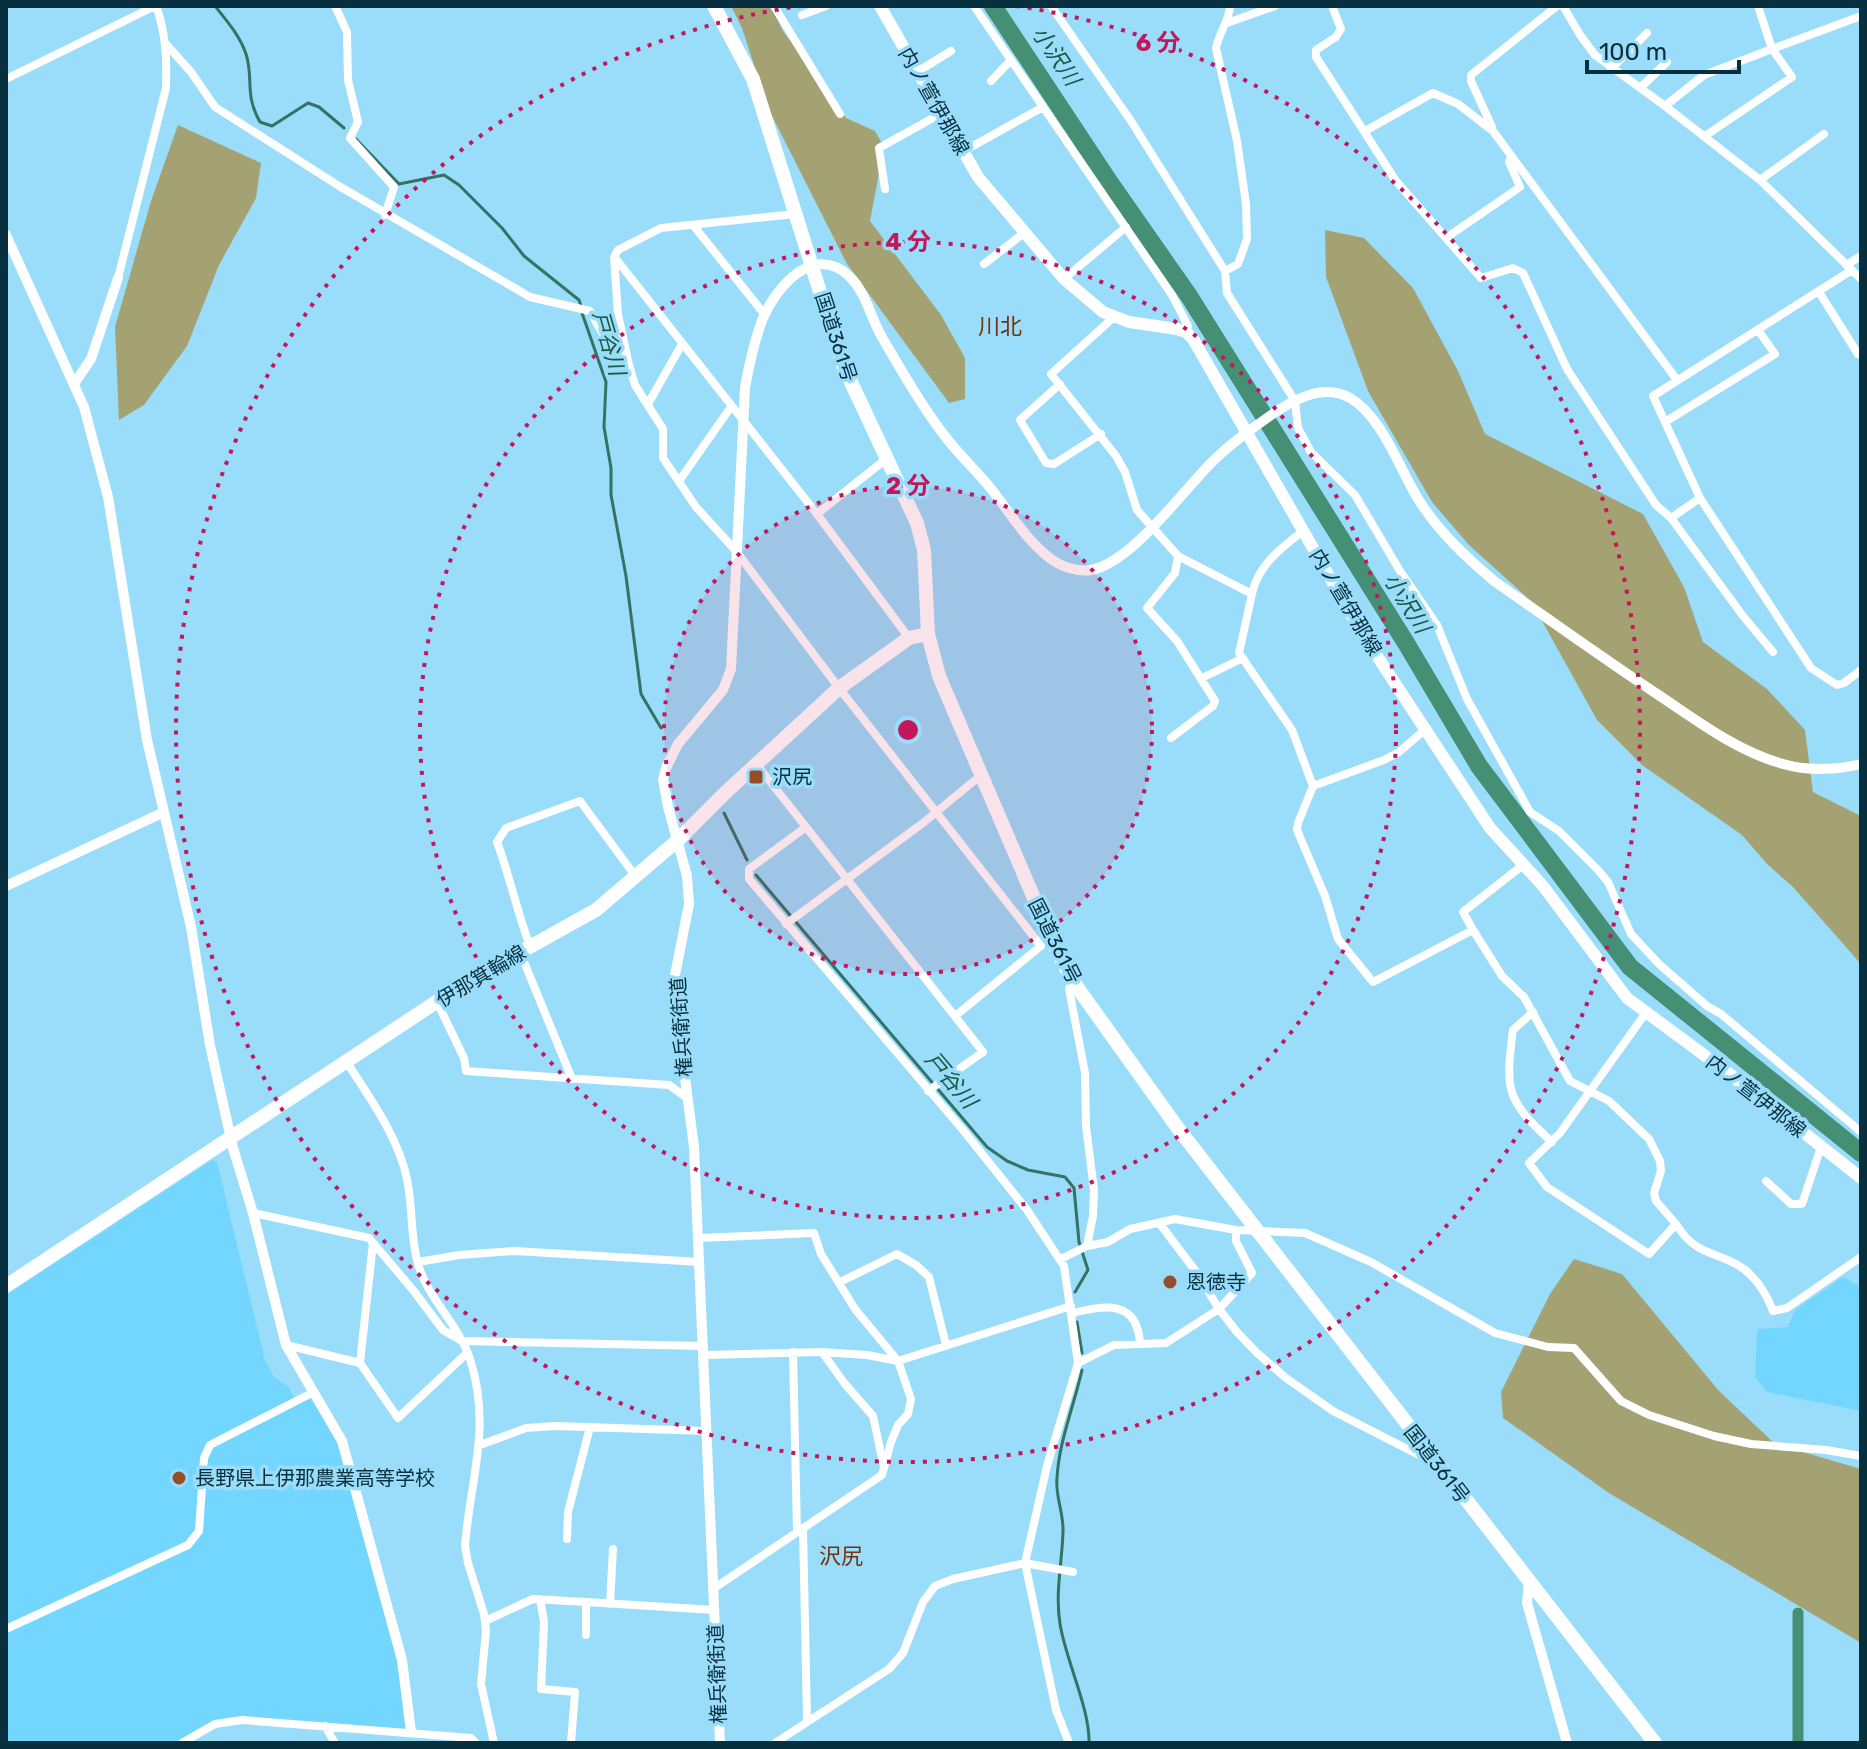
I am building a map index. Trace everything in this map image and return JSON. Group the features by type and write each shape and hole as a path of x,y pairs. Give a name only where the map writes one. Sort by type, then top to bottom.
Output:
{"main road":[{"name":"国道361号","path":"714,6 753,79 843,365 917,523 924,550 928,634 939,676 1047,946 1177,1127 1655,1743"},
{"name":"内ノ萱伊那線","path":"880,6 978,177 1064,279 1082,297 1114,317 1186,332 1193,339 1249,430 1360,630 1490,828 1543,886 1612,980 1645,1014 1731,1075 1861,1178"},
{"name":"伊那箕輪線","path":"6,1286 437,1002 524,948 596,910 678,840 839,688 909,638 928,634"}],"street":[{"path":"6,79 156,6 166,44 166,88 118,278 91,359 74,384"},
{"path":"335,6 347,32 348,80 358,122 350,138 394,187 385,215"},
{"path":"774,6 840,114"},
{"path":"802,15 826,6"},
{"path":"974,6 1172,295 1188,326 1186,332"},
{"path":"1051,6 1131,121 1225,271 1227,293 1290,404 1311,452 1361,504 1400,571 1437,625 1467,699 1530,812 1559,831 1598,870 1608,882 1631,934 1659,964 1861,1132"},
{"path":"1225,271 1238,264 1247,239 1246,204 1237,141 1216,48 1219,33 1227,23 1230,6"},
{"path":"1227,23 1275,6"},
{"path":"1332,6 1341,29 1336,37 1316,50 1316,57 1396,181 1481,278 1513,268 1523,273 1567,369 1656,505 1671,518 1773,652"},
{"path":"1557,6 1471,75 1471,81 1493,131 1677,380"},
{"path":"1563,6 1587,45 1611,69 1665,106 1760,180 1861,279"},
{"path":"1705,136 1792,77 1772,49 1758,6"},
{"path":"1665,106 1704,75 1861,16"},
{"path":"1611,69 1647,33"},
{"path":"166,44 191,72 215,107 385,215 530,297 582,309 597,321 608,343 629,365"},
{"path":"917,72 951,51"},
{"path":"991,81 1011,60"},
{"path":"1640,88 1667,62"},
{"path":"1365,131 1433,93 1458,104 1493,131"},
{"path":"964,151 1043,107"},
{"path":"885,189 879,148 942,113"},
{"path":"1760,180 1824,134"},
{"path":"1446,238 1520,187 1509,162 1511,156"},
{"path":"797,214 661,228 648,233 618,250 614,257 618,314 635,385 663,429 663,458 696,507 736,551 839,688 1047,946 955,1016"},
{"path":"693,225 765,315"},
{"path":"1064,279 1126,227"},
{"path":"984,264 1024,233"},
{"path":"6,235 84,407 108,497 147,740 191,927 210,1045 230,1136 286,1345 342,1441 402,1660 412,1738"},
{"path":"1861,256 1819,292 1653,396 1700,498 1811,668 1837,685 1861,670"},
{"path":"614,257 817,514 909,638"},
{"path":"813,263 833,266 849,275 881,336 942,433 1040,549 1072,569 1094,569 1121,554 1153,526 1213,460 1249,430 1290,404 1315,392 1350,398 1371,417 1421,503 1464,555 1494,581 1712,731 1756,755 1785,765 1816,769 1861,764"},
{"name":"権兵衛街道","path":"720,1743 694,1147 675,1001 675,975 689,904 687,876 663,779 678,744 723,690 731,669 745,388 750,360 765,315 787,283 813,263"},
{"path":"1819,292 1858,354 1861,352"},
{"path":"1114,317 1051,374 1101,434 1125,472 1137,510 1178,556 1252,594"},
{"path":"1665,422 1775,354 1758,330"},
{"path":"648,404 682,344"},
{"path":"1060,384 1020,420 1046,463 1054,464 1101,434"},
{"path":"679,481 731,407"},
{"path":"817,514 886,459"},
{"path":"1671,518 1700,498"},
{"path":"1304,530 1271,558 1254,583 1239,647 1243,658 1292,730 1313,786 1297,830 1325,896 1335,933 1373,982 1473,930"},
{"path":"1171,738 1213,706 1214,696 1177,641 1147,608 1175,573 1178,556"},
{"path":"1202,678 1243,658"},
{"path":"1313,786 1391,756 1427,728"},
{"path":"757,765 983,1052 932,1088"},
{"path":"790,921 923,823 980,776"},
{"path":"572,1079 524,948 510,876 497,842 506,828 580,801 636,878"},
{"path":"6,886 162,813"},
{"path":"806,827 749,869 749,879 790,921 932,1088 1061,1259 1072,1310 1078,1363 1047,1466 1025,1563 1056,1710 1069,1743"},
{"path":"1523,865 1463,912 1502,976 1524,997 1570,1081 1617,1107 1649,1139 1660,1161 1661,1171 1654,1193 1656,1201 1682,1234 1702,1251 1742,1268 1752,1276 1767,1295 1773,1311 1787,1308 1861,1257"},
{"path":"1072,980 1069,989 1085,1073 1086,1126 1094,1190 1087,1246"},
{"path":"437,1002 464,1058 466,1071 669,1085 687,1098"},
{"path":"1533,1012 1513,1030 1508,1073 1516,1105 1522,1115 1552,1142"},
{"path":"1645,1014 1552,1142 1529,1163 1553,1192 1649,1254 1676,1224"},
{"path":"346,1061 387,1128 403,1163 418,1262 441,1311 462,1341 478,1394 480,1445 465,1546 485,1621 481,1684 494,1743"},
{"path":"1766,1181 1791,1204 1802,1204 1821,1147"},
{"path":"253,1213 369,1238 443,1330 462,1341 822,1352 898,1361 1072,1310 1106,1305 1132,1318 1140,1343"},
{"path":"1061,1259 1087,1246 1108,1242 1130,1229 1175,1219 1236,1230 1305,1233 1371,1262 1495,1333 1548,1347 1574,1348 1621,1401 1649,1415 1714,1436 1751,1444 1861,1456"},
{"path":"1160,1224 1197,1273 1219,1309 1256,1352 1286,1378 1333,1411 1419,1455 1429,1454"},
{"path":"1078,1363 1105,1347 1166,1343 1219,1309 1252,1273 1236,1241 1236,1230"},
{"path":"699,1238 814,1233 821,1254 855,1309 898,1361 911,1399 908,1414 894,1434 882,1475 713,1589"},
{"path":"373,1243 360,1363 398,1418 467,1353"},
{"path":"418,1262 515,1251 700,1262"},
{"path":"840,1282 897,1254 916,1265 929,1277 946,1345"},
{"path":"286,1345 360,1363"},
{"path":"793,1352 807,1720"},
{"path":"822,1352 873,1416 884,1467"},
{"path":"6,1629 188,1545 199,1531 204,1458 210,1445 314,1392"},
{"path":"567,1539 568,1512 590,1427"},
{"path":"480,1445 526,1428 707,1431"},
{"path":"610,1604 613,1549"},
{"path":"775,1743 889,1669 903,1653 923,1602 935,1586 1025,1563 1073,1572"},
{"path":"1529,1583 1527,1603 1567,1743"},
{"path":"485,1621 533,1599 714,1610"},
{"path":"540,1599 544,1622 541,1689 575,1692 571,1743"},
{"path":"586,1602 586,1635"},
{"path":"182,1743 215,1724 230,1720 325,1726 412,1738 471,1738 476,1743"},
{"path":"325,1726 335,1743"}],"shaded area":[{"path":"731,6 771,6 783,31 846,118 875,131 884,147 870,221 941,315 965,358 965,399 949,403 847,264 768,108 742,28"},
{"path":"178,125 261,163 256,198 219,265 187,346 144,405 119,420 115,327 151,201"},
{"path":"1325,230 1364,238 1413,288 1458,371 1485,434 1643,514 1684,587 1703,642 1767,689 1805,730 1813,792 1861,816 1861,964 1742,835 1642,765 1597,720 1531,601 1469,545 1432,502 1368,391 1326,277"},
{"name":"長野県上伊那農業高等学校","path":"212,1160 217,1162 265,1360 274,1377 289,1387 295,1401 314,1392 342,1441 402,1660 411,1732 230,1720 182,1743 6,1743 6,1295"},
{"path":"1574,1259 1622,1274 1719,1391 1775,1444 1861,1469 1861,1643 1609,1493 1503,1418 1501,1392 1550,1294"},
{"path":"1843,1277 1861,1287 1861,1411 1767,1392 1755,1377 1757,1329 1788,1327 1795,1310"}],"waterway":[{"name":"戸谷川","path":"215,6 243,47 252,103 260,122 272,126 308,103 319,107 344,128"},
{"name":"小沢川","path":"993,6 1189,296 1406,643 1479,766 1630,967 1861,1153"},
{"name":"戸谷川","path":"356,139 399,184 444,175 459,185 502,228 524,256 579,300 581,306"},
{"name":"戸谷川","path":"582,313 606,382 604,427 611,468 611,495 626,576 641,694 661,728"},
{"name":"戸谷川","path":"724,813 747,860"},
{"name":"戸谷川","path":"756,875 987,1147 1007,1161 1028,1170 1065,1177 1074,1188 1079,1242 1088,1270 1075,1292"},
{"name":"戸谷川","path":"1077,1322 1082,1353"},
{"name":"戸谷川","path":"1082,1370 1058,1464 1057,1485 1063,1532 1058,1601 1063,1638 1086,1715 1089,1743"},
{"path":"1798,1613 1798,1743"}],"place":[{"name":"沢尻","path":"756,777"},
{"name":"恩徳寺","path":"1170,1282"},
{"name":"長野県上伊那農業高等学校","path":"179,1478"}],"district":[{"name":"川北","path":"1000,326"},
{"name":"沢尻","path":"841,1556"}]}
